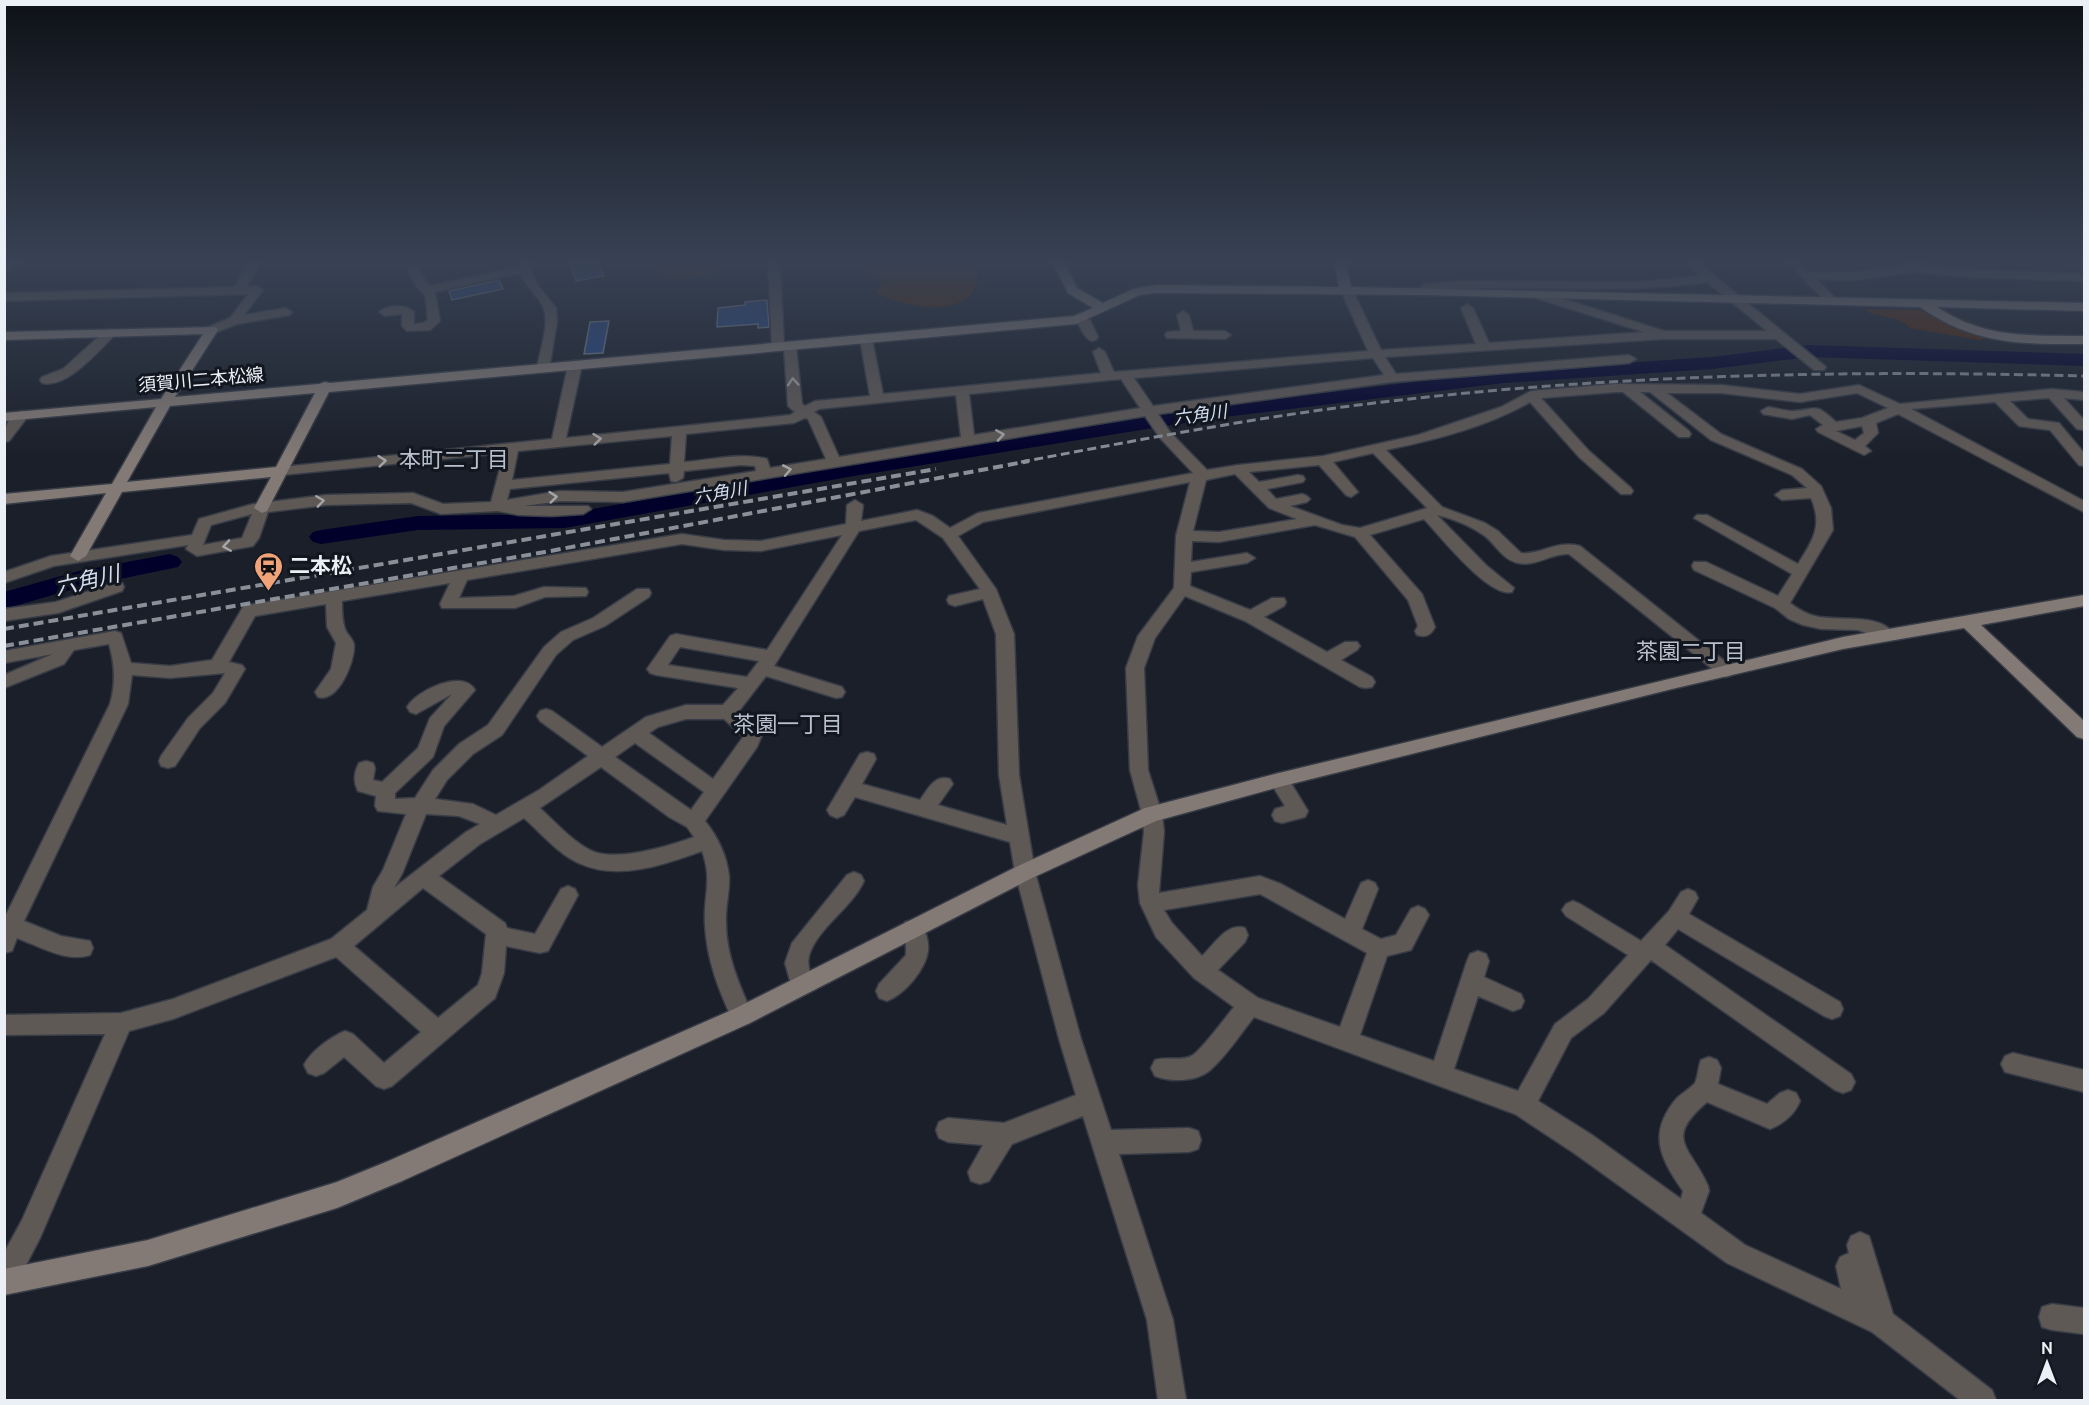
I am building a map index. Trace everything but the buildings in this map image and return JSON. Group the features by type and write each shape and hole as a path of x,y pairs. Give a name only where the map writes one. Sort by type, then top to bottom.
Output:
{"street":[{"path":"4,336 216,329"},
{"path":"544,367 550,329"},
{"path":"782,329 795,406 814,417 834,461"},
{"name":"須賀川二本松線","path":"4,417 325,386 978,329"},
{"path":"1088,329 1092,337"},
{"path":"1186,329 1188,335"},
{"path":"1365,329 1392,378"},
{"path":"1476,329 1484,346"},
{"path":"1649,329 1663,335"},
{"path":"1771,329 1819,367"},
{"path":"1970,329 1999,337 2085,340"},
{"path":"78,556 165,401 212,330"},
{"path":"47,380 68,372 110,333"},
{"path":"1171,335 1225,335"},
{"path":"4,499 794,419 815,405 1109,376 1484,346 1663,335 1779,335"},
{"path":"866,339 877,399"},
{"path":"1099,352 1109,376"},
{"path":"325,386 262,508 251,538 247,542 197,551 194,549 201,525 209,519 262,508 326,500 400,497 420,500 437,509 498,506 560,496 622,497 1148,411 1392,378 1629,359"},
{"path":"558,443 575,365"},
{"path":"1125,375 1172,443 1201,476"},
{"path":"949,535 978,518 1238,469 1323,460 1422,438 1506,410 1531,395 1588,389 1721,389 1800,398 1859,389 2085,507"},
{"path":"1627,389 1684,434"},
{"path":"1654,389 1716,437 1797,472 1811,482 1818,493 1825,530 1781,604"},
{"path":"962,391 968,440"},
{"path":"1867,420 1871,425 1872,434 1859,449 1823,429 1867,420 1893,412 1898,408 2052,393 2085,396"},
{"path":"2052,393 2082,426 2085,426"},
{"path":"1531,395 1584,454 1626,492"},
{"path":"1998,397 2024,423 2054,426 2085,462"},
{"path":"1768,411 1792,415 1812,411 1833,427"},
{"path":"4,438 22,415"},
{"path":"676,489 679,431"},
{"path":"498,506 512,447"},
{"path":"1375,447 1480,570 1506,588"},
{"path":"1323,460 1351,492"},
{"path":"503,485 741,461 762,462 764,474"},
{"path":"1238,469 1273,504 1339,529 1360,533 1432,511 1448,513 1491,533 1514,556 1523,559 1561,548 1574,550 1726,671"},
{"path":"1201,476 1184,536 1182,578 1147,636 1135,668 1138,770 1152,814 1154,844 1148,885 1150,903 1164,930 1202,971 1250,1005 1523,1105 1583,1144 1736,1254 1871,1317 1982,1401"},
{"path":"1255,487 1298,479"},
{"path":"1782,495 1818,493"},
{"path":"1273,504 1302,499"},
{"path":"728,712 767,663 835,560 853,527 855,505"},
{"path":"498,506 520,512 545,513 583,509"},
{"path":"218,666 249,611 682,539 724,546 761,546 921,516 949,535 989,592 1005,634 1007,750 1025,872 1070,1039 1160,1320 1172,1401"},
{"path":"1702,518 1800,572"},
{"path":"1184,536 1219,537 1314,521"},
{"path":"1360,533 1416,598 1427,627 1423,631"},
{"path":"4,578 40,563 196,539"},
{"path":"1182,578 1247,558"},
{"path":"950,563 974,568"},
{"path":"1700,566 1781,604 1798,618 1813,624 1863,625 1885,634"},
{"path":"462,574 448,604 515,602 544,592 580,592"},
{"path":"1182,578 1366,682"},
{"path":"4,615 58,607 116,587"},
{"path":"955,600 989,592"},
{"path":"376,916 383,887 392,874 420,807 440,775 453,760 503,722 519,694 550,651 567,636 599,622 643,593"},
{"path":"324,692 335,678 346,653 345,642 338,635 335,627 333,596"},
{"path":"4,1281 148,1253 337,1195 742,1016 1025,872 1152,814 1279,780 1885,634 2085,601"},
{"path":"1251,617 1278,602"},
{"path":"1967,621 2085,732"},
{"path":"4,657 115,637 124,670 125,683 119,704 32,880 8,935 82,948"},
{"path":"751,684 656,669 676,640 767,663 836,692"},
{"path":"4,682 58,660 68,646"},
{"path":"1328,660 1351,646"},
{"path":"124,670 170,672 218,666 236,669 219,698 194,723 168,761"},
{"path":"416,707 450,687 459,686 466,690 436,723 426,752 386,790 385,806 468,809 482,813 495,825"},
{"path":"4,1026 121,1023 172,1009 339,946 473,838 526,808 652,722 686,712 728,712 753,735 694,821"},
{"path":"546,716 676,811 694,821 708,840 714,853 719,877 715,923 719,955 726,981 742,1016"},
{"path":"635,733 716,791"},
{"path":"837,810 867,759"},
{"path":"366,768 363,782 365,786 386,790"},
{"path":"1279,780 1298,811 1282,815"},
{"path":"924,809 942,784"},
{"path":"850,788 1018,836"},
{"path":"526,808 586,857 602,861 663,857 708,840"},
{"path":"316,1065 345,1042 384,1078 487,991 493,973 497,930 423,876"},
{"path":"801,984 796,963 803,943 854,880"},
{"path":"1150,903 1260,885 1274,890 1379,949 1403,943 1418,915"},
{"path":"1350,933 1368,889"},
{"path":"497,935 540,944 568,895"},
{"path":"1523,1105 1563,1031 1596,1005 1682,908 1832,1009"},
{"path":"1573,910 1646,950 1843,1082"},
{"path":"887,991 915,962 918,939 912,929"},
{"path":"1202,971 1237,935"},
{"path":"339,946 436,1032"},
{"path":"1347,1040 1379,949"},
{"path":"1441,1074 1475,971 1513,1001"},
{"path":"1163,1068 1182,1069 1200,1064 1250,1005"},
{"path":"4,1281 31,1229 121,1023"},
{"path":"2013,1064 2085,1081"},
{"path":"1686,1219 1696,1191 1672,1150 1671,1136 1685,1106 1707,1079 1770,1117 1788,1101"},
{"path":"948,1130 1004,1135 1089,1102"},
{"path":"980,1172 1004,1135"},
{"path":"1102,1142 1189,1140"},
{"path":"1855,1255 1871,1317"},
{"path":"2052,1317 2085,1321"}],"shaded area":[{"path":"1914,329 1960,329 1988,338 1979,340"}],"waterway":[{"name":"六角川","path":"321,537 418,523 565,521 848,470 1216,412 1504,377 1712,363 1809,351 2084,360"},
{"name":"六角川","path":"4,601 79,579 170,562"}],"railway":[{"path":"1021,462 1299,413 1478,392 1738,376 1824,374 2084,376"},
{"path":"4,646 545,552 1029,461"},
{"path":"4,629 936,469"}],"place":[{"name":"二本松","path":"268,592"}],"district":[{"name":"本町二丁目","path":"454,459"},
{"name":"茶園二丁目","path":"1691,651"},
{"name":"茶園一丁目","path":"788,724"}]}
